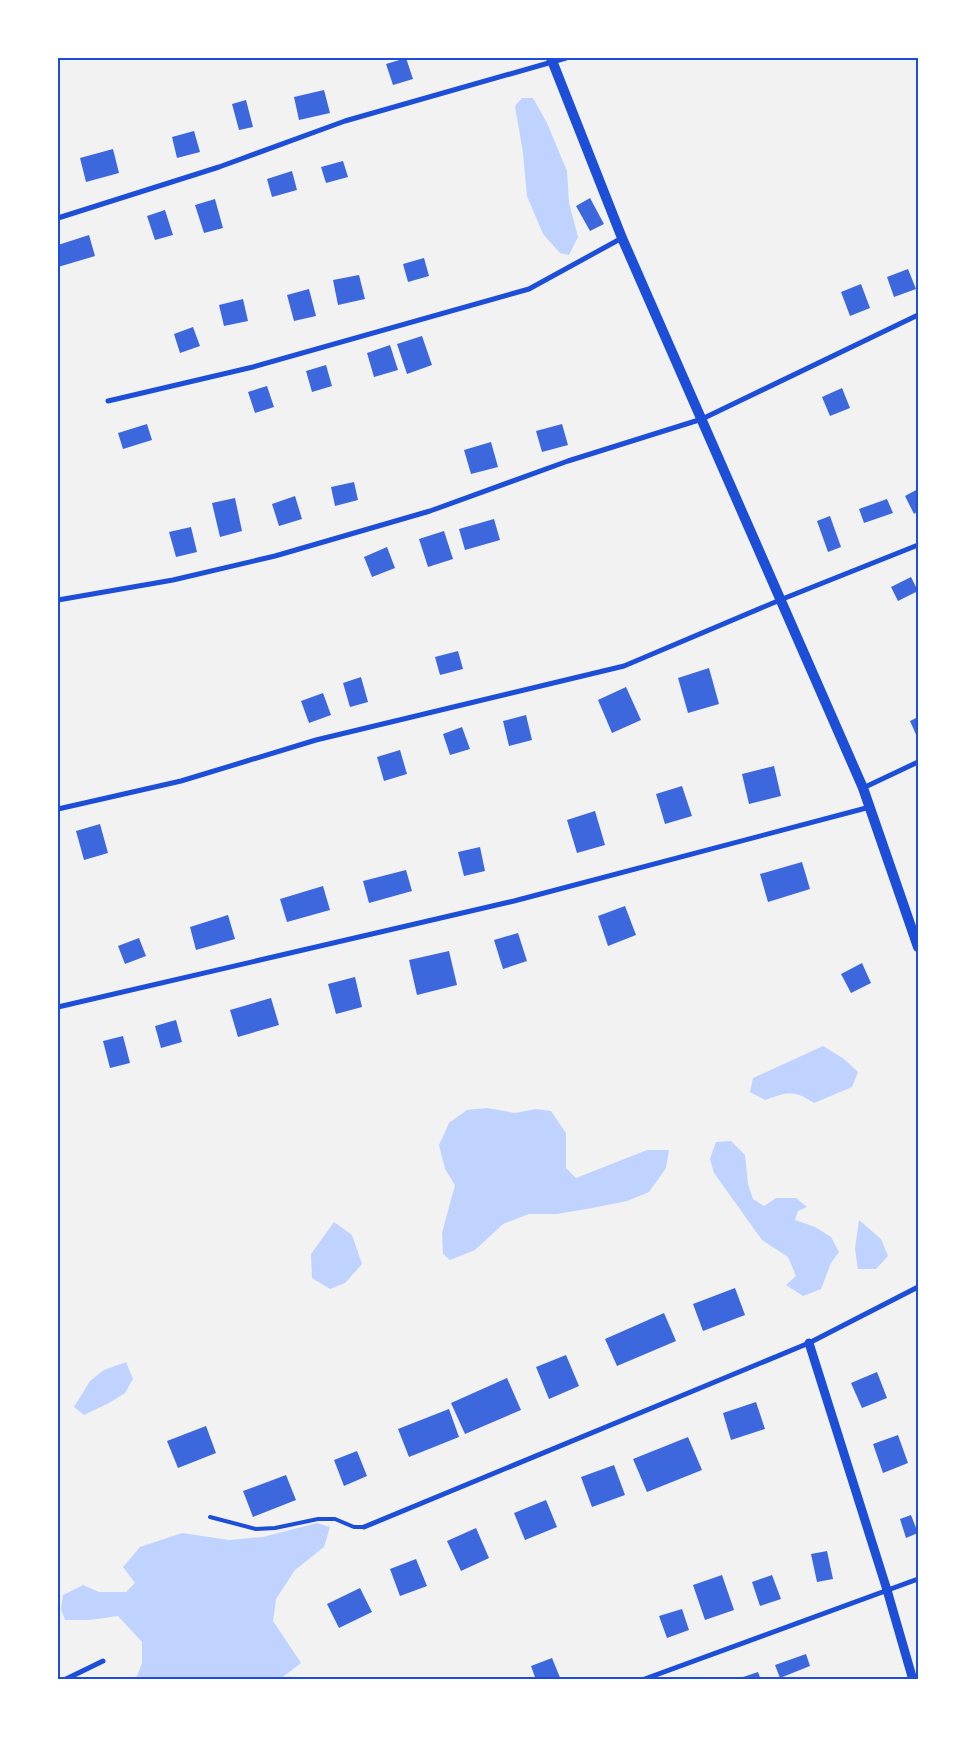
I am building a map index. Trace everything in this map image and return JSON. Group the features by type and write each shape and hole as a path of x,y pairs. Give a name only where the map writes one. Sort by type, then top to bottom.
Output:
{"main road":[{"path":"552,60 622,238 863,788 918,947"}],"street":[{"path":"58,218 219,167 345,121 552,60 566,58"},
{"path":"108,401 253,367 529,289 622,238"},
{"path":"58,600 173,580 275,556 430,511 568,461 702,419 918,315"},
{"path":"58,809 181,781 316,740 624,666 780,600 918,545"},
{"path":"863,788 918,762"},
{"path":"58,1007 514,901 870,807"},
{"path":"364,1527 809,1343 918,1287"},
{"path":"809,1343 887,1590 913,1680"},
{"path":"642,1680 918,1579"},
{"path":"64,1680 103,1661"}],"lane":[{"path":"210,1518 256,1529 275,1528 318,1519 335,1519 354,1527 364,1527"}],"water":[{"path":"522,98 533,98 547,123 567,171 569,203 578,237 569,255 560,253 543,234 527,196 523,153 515,106"},
{"path":"823,1046 844,1059 858,1072 852,1087 814,1103 790,1093 765,1100 750,1092 753,1078"},
{"path":"487,1108 515,1113 536,1109 551,1111 566,1133 566,1168 576,1178 647,1150 669,1150 666,1168 649,1192 627,1201 592,1208 557,1214 529,1214 503,1224 475,1250 450,1260 443,1254 442,1233 455,1185 445,1169 439,1145 449,1123 467,1110"},
{"path":"731,1141 745,1155 748,1184 753,1199 764,1206 776,1198 796,1198 807,1207 798,1211 795,1220 815,1227 831,1237 839,1252 831,1263 821,1289 803,1296 786,1285 796,1276 788,1257 762,1240 714,1173 710,1159 716,1142"},
{"path":"859,1220 881,1239 888,1256 876,1269 858,1269 855,1249"},
{"path":"334,1222 352,1235 362,1264 345,1283 330,1289 312,1278 311,1254"},
{"path":"126,1362 133,1379 125,1393 84,1415 74,1407 90,1381 104,1370"},
{"path":"317,1523 330,1527 324,1547 295,1570 276,1599 273,1621 301,1663 280,1679 136,1679 142,1663 142,1642 118,1616 89,1620 65,1620 61,1609 63,1595 83,1585 99,1592 126,1592 135,1583 123,1567 140,1547 182,1533 229,1540 263,1537"}],"building":[{"path":"406,58 413,79 393,85 386,64"},
{"path":"324,90 330,113 299,120 294,97"},
{"path":"246,100 253,127 239,130 232,104"},
{"path":"194,131 200,152 177,158 172,137"},
{"path":"113,149 119,173 86,182 80,158"},
{"path":"343,161 348,177 326,183 321,167"},
{"path":"292,171 297,190 272,197 267,179"},
{"path":"590,198 604,224 590,231 576,206"},
{"path":"215,199 223,228 204,233 195,205"},
{"path":"165,210 173,235 155,240 147,216"},
{"path":"89,235 95,256 58,267 58,245"},
{"path":"424,258 429,276 408,282 403,264"},
{"path":"908,269 916,289 894,297 887,277"},
{"path":"359,275 365,299 338,305 333,280"},
{"path":"861,284 870,308 850,316 841,292"},
{"path":"309,289 316,316 294,321 287,295"},
{"path":"243,299 248,321 224,326 219,305"},
{"path":"193,327 200,346 180,353 174,334"},
{"path":"422,336 432,365 407,374 397,344"},
{"path":"390,345 398,370 374,377 367,353"},
{"path":"326,365 332,386 312,392 306,371"},
{"path":"267,386 274,407 255,413 248,392"},
{"path":"842,388 850,408 830,416 822,397"},
{"path":"147,424 152,440 123,449 118,433"},
{"path":"562,424 568,445 542,452 536,431"},
{"path":"491,442 498,467 471,474 464,450"},
{"path":"354,482 358,500 335,506 331,487"},
{"path":"918,489 918,511 914,514 905,496"},
{"path":"295,496 302,519 279,526 272,504"},
{"path":"235,498 242,531 220,537 212,503"},
{"path":"887,499 893,513 864,523 859,509"},
{"path":"830,516 841,547 828,552 817,521"},
{"path":"494,519 500,540 465,550 459,529"},
{"path":"191,527 197,552 176,557 169,532"},
{"path":"444,531 453,559 428,567 419,539"},
{"path":"387,547 395,568 372,577 364,557"},
{"path":"911,577 918,591 898,601 891,587"},
{"path":"458,651 463,669 440,675 435,657"},
{"path":"709,668 719,704 688,713 678,678"},
{"path":"361,677 368,702 350,707 343,683"},
{"path":"626,687 641,720 612,733 598,700"},
{"path":"323,693 331,715 309,723 301,701"},
{"path":"526,715 532,740 509,746 503,721"},
{"path":"918,717 918,739 910,721"},
{"path":"462,727 470,749 450,755 443,734"},
{"path":"400,750 407,774 384,781 377,757"},
{"path":"774,766 781,796 749,804 742,774"},
{"path":"682,786 692,816 665,824 656,794"},
{"path":"595,811 605,845 577,853 567,820"},
{"path":"100,824 108,853 84,860 76,831"},
{"path":"480,847 485,871 464,876 458,852"},
{"path":"802,862 810,889 768,902 760,874"},
{"path":"406,870 412,891 369,903 363,881"},
{"path":"323,886 330,910 287,922 280,899"},
{"path":"625,906 636,935 608,946 598,916"},
{"path":"228,915 235,939 196,950 190,927"},
{"path":"518,933 527,961 503,969 494,940"},
{"path":"139,938 146,956 125,964 118,946"},
{"path":"449,951 457,985 417,995 409,960"},
{"path":"862,963 871,983 851,993 841,974"},
{"path":"355,977 362,1007 336,1014 328,984"},
{"path":"271,998 279,1025 238,1037 230,1010"},
{"path":"176,1020 182,1042 161,1048 155,1026"},
{"path":"123,1036 130,1063 110,1068 103,1041"},
{"path":"735,1288 745,1315 703,1331 693,1304"},
{"path":"664,1313 676,1341 617,1366 605,1339"},
{"path":"566,1355 579,1386 549,1399 536,1367"},
{"path":"877,1372 887,1398 862,1408 851,1383"},
{"path":"507,1378 521,1410 465,1434 451,1403"},
{"path":"756,1402 765,1429 731,1440 723,1413"},
{"path":"449,1409 459,1437 409,1457 398,1429"},
{"path":"206,1426 216,1453 178,1468 167,1441"},
{"path":"898,1435 908,1463 883,1473 873,1444"},
{"path":"688,1437 702,1470 647,1492 633,1459"},
{"path":"357,1451 367,1476 344,1486 334,1460"},
{"path":"614,1465 625,1495 592,1507 581,1477"},
{"path":"286,1475 296,1500 253,1517 243,1491"},
{"path":"546,1500 557,1527 525,1540 514,1513"},
{"path":"911,1515 918,1533 906,1538 900,1519"},
{"path":"476,1528 489,1558 461,1571 447,1541"},
{"path":"827,1551 833,1579 817,1582 811,1554"},
{"path":"416,1559 427,1586 400,1596 390,1569"},
{"path":"722,1575 734,1610 705,1620 693,1585"},
{"path":"772,1575 781,1599 760,1606 752,1582"},
{"path":"360,1588 372,1612 339,1628 327,1604"},
{"path":"682,1609 689,1630 667,1638 659,1616"},
{"path":"806,1654 810,1666 780,1678 775,1665"},
{"path":"552,1658 561,1680 536,1680 531,1666"},
{"path":"758,1672 761,1680 737,1680 737,1679"}]}
